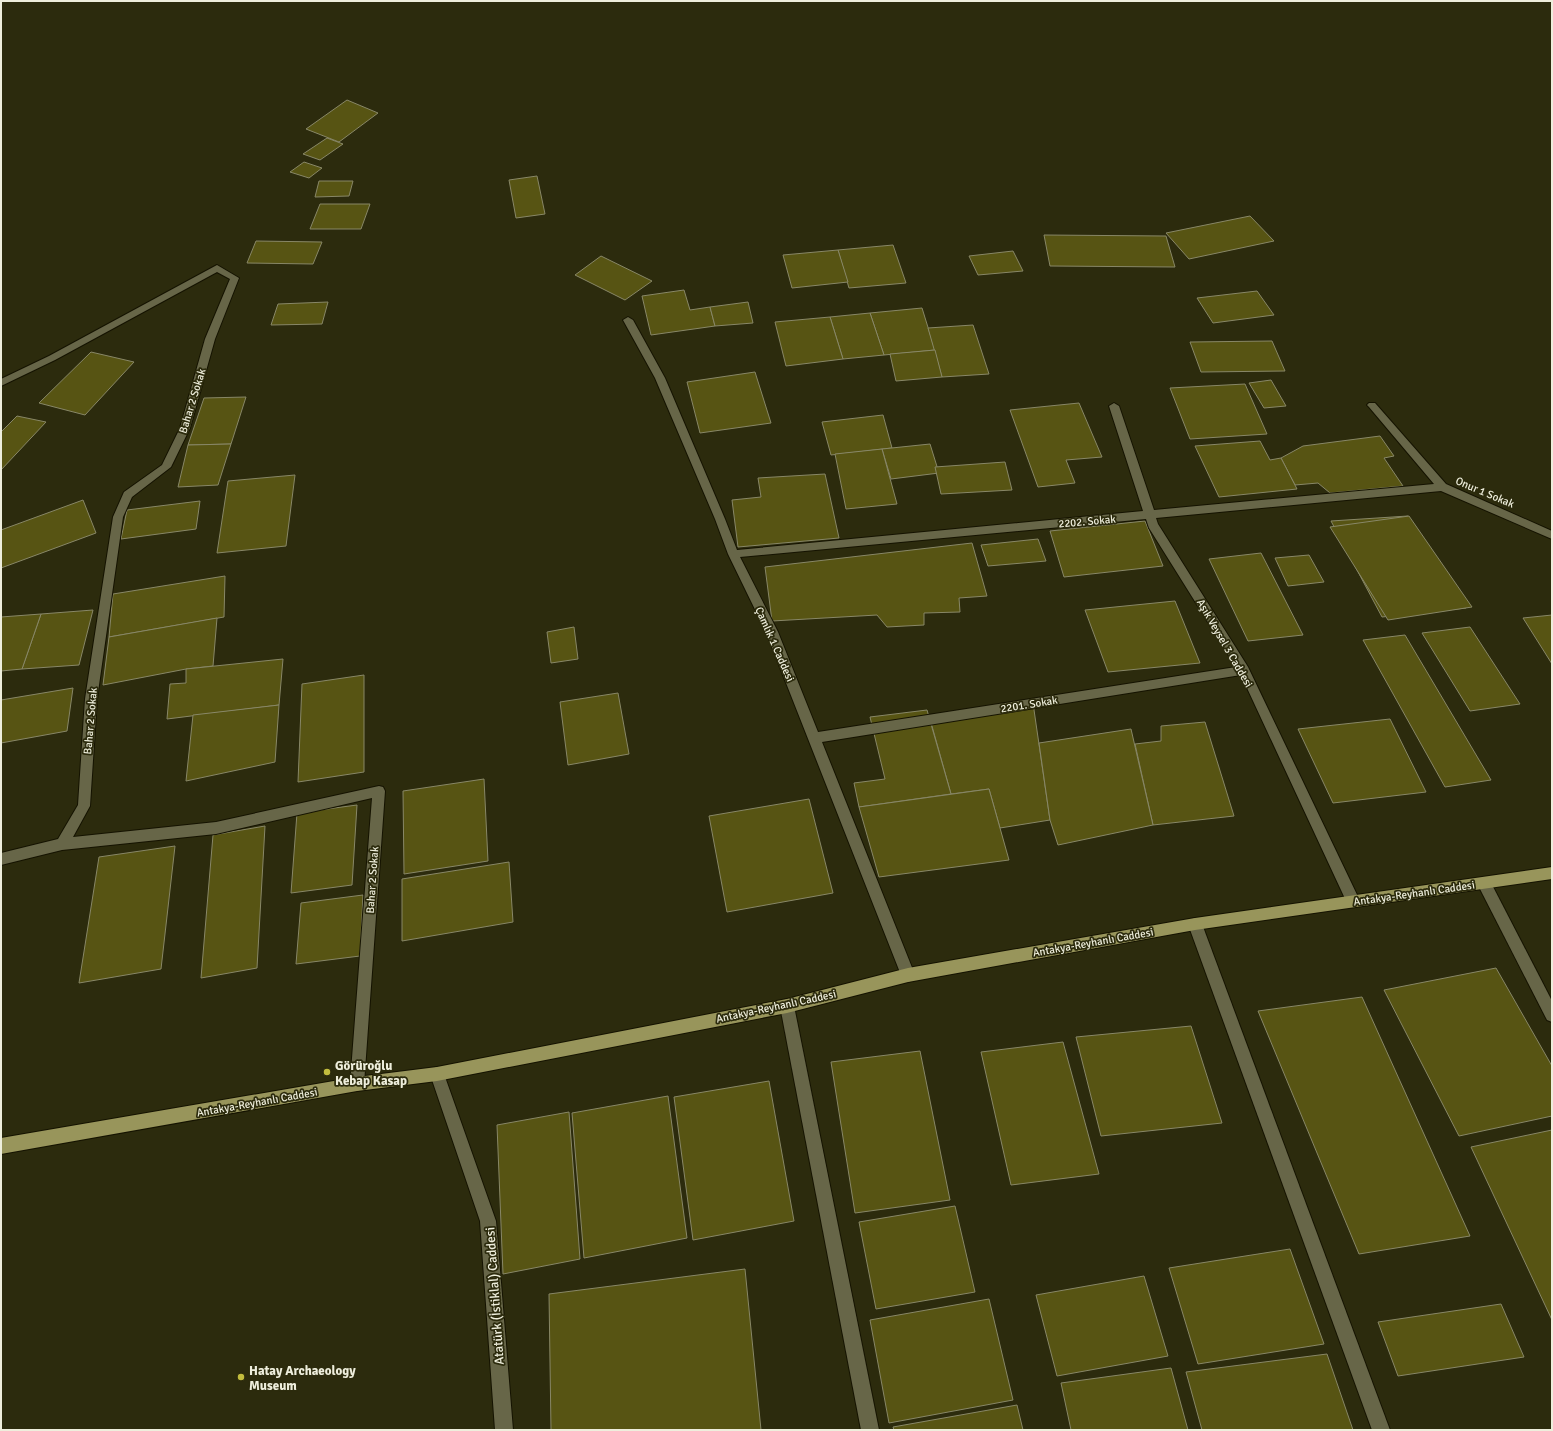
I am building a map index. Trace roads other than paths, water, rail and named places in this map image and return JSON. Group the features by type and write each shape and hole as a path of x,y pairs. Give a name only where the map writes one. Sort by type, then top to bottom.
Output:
{"main road":[{"name":"Antakya-Reyhanlı Caddesi","path":"1,1146 357,1084 437,1074 787,1006 908,975 1195,924 1552,873"}],"street":[{"name":"Bahar 2 Sokak","path":"1,383 52,358 217,268 235,278 210,339 185,428 166,467 128,495 118,517 91,699 84,806 62,844"},
{"name":"Çamlık 1 Caddesi","path":"628,320 660,378 720,519 733,554 772,632 908,975"},
{"name":"Onur 1 Sokak","path":"1372,405 1442,487 1552,535"},
{"name":"Aşık Veysel 3 Caddesi","path":"1114,406 1153,525 1244,670 1353,901"},
{"name":"2202. Sokak","path":"733,554 1442,487"},
{"name":"2201. Sokak","path":"814,738 1244,670"},
{"name":"Bahar 2 Sokak","path":"62,844 216,828 379,791 357,1084"},
{"path":"1,859 62,844"},
{"path":"1484,883 1552,1015"},
{"path":"1195,924 1381,1430"},
{"path":"787,1006 870,1430"},
{"name":"Atatürk (İstiklal) Caddesi","path":"437,1074 488,1221 504,1430"}],"place":[{"name":"Görüroğlu Kebap Kasap","path":"327,1072"},
{"name":"Hatay Archaeology Museum","path":"241,1377"}]}
